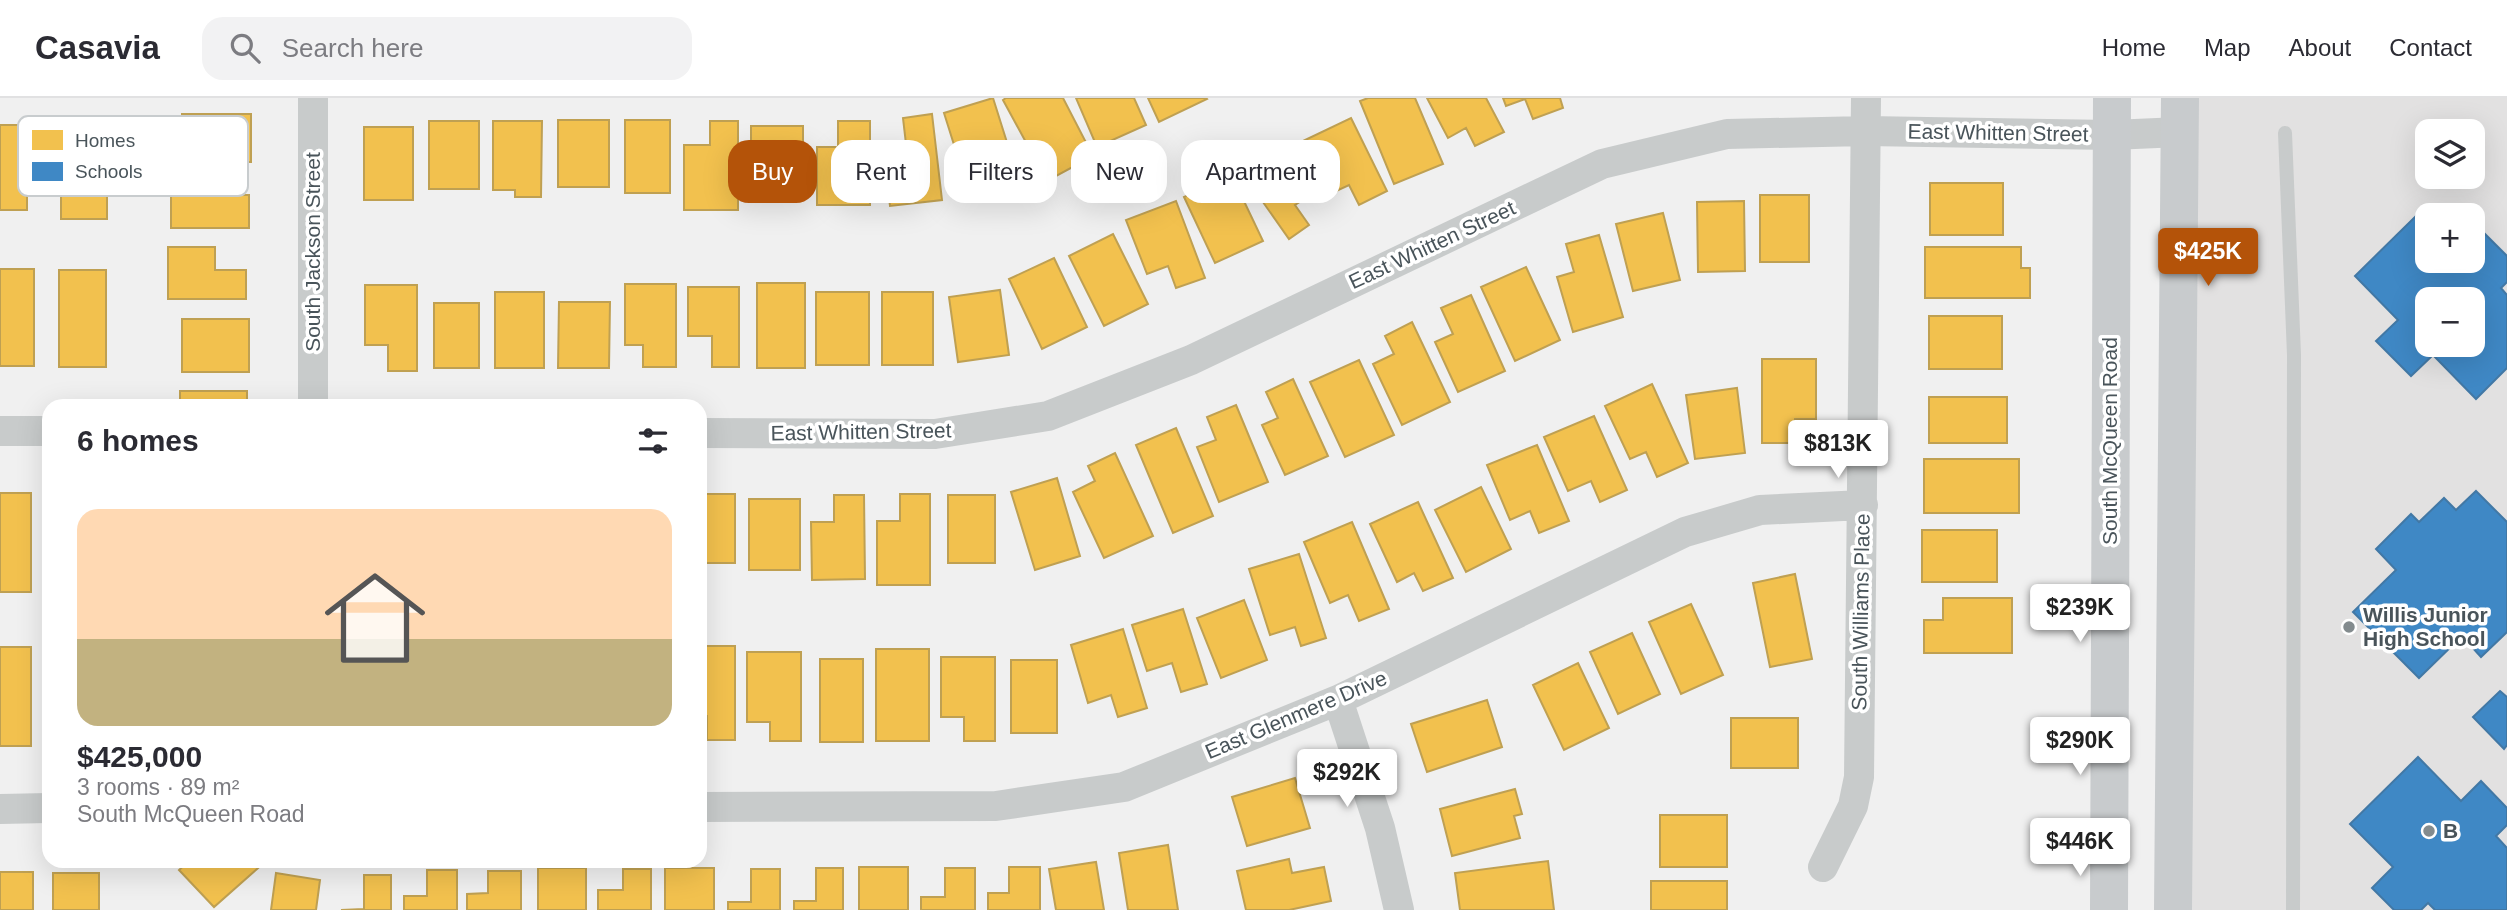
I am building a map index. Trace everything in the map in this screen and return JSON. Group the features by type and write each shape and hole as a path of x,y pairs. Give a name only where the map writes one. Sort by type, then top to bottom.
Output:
{"main road":[{"path":"2173,910 2180,115"},
{"name":"South McQueen Road","path":"2109,910 2112,116"}],"street":[{"name":"South Jackson Street","path":"313,98 313,399"},
{"name":"South Williams Place","path":"1823,867 1853,806 1859,777 1866,98"},
{"name":"East Whitten Street","path":"707,433 935,434 1048,415 1191,360 1602,164 1727,134 1866,131 2112,116 2180,115"},
{"path":"0,431 42,431"},
{"name":"East Glenmere Drive","path":"707,807 996,806 1124,787 1338,700 1685,532 1760,510 1863,505"},
{"path":"1338,700 1380,828 1399,910"},
{"path":"0,809 42,808"}],"lane":[{"path":"2285,133 2294,355 2293,910"}],"shaded area":[{"name":"Willis Junior High School","path":"2196,98 2507,98 2507,910 2190,910"}],"building: Homes":[{"path":"993,98 1006,140 953,140 944,113"},
{"path":"1063,98 1085,140 1071,140 1071,168 1057,176 1057,140 1025,140 1003,100"},
{"path":"1076,98 1134,98 1146,125 1113,140 1094,140"},
{"path":"1148,98 1206,98 1207,99 1159,122"},
{"path":"1368,98 1415,98 1443,164 1394,184 1360,101"},
{"path":"1427,98 1486,98 1504,132 1475,146 1466,128 1448,138"},
{"path":"1503,98 1560,98 1563,108 1533,119 1525,99 1506,106"},
{"path":"251,114 251,162 248,162 248,116 182,116"},
{"path":"932,114 942,200 930,201 930,140 906,140 903,118"},
{"path":"1351,118 1387,191 1359,205 1349,185 1340,189 1340,140 1305,140"},
{"path":"558,120 609,120 609,187 558,187"},
{"path":"625,120 670,120 670,193 625,193"},
{"path":"429,121 479,121 479,189 429,189"},
{"path":"493,121 542,121 541,197 515,197 515,190 493,190"},
{"path":"710,121 738,121 738,140 728,140 728,203 738,203 738,210 684,210 684,145 710,145"},
{"path":"838,121 870,121 870,140 838,140"},
{"path":"0,125 18,125 18,196 27,196 27,210 0,210"},
{"path":"751,126 803,126 803,140 751,140"},
{"path":"364,127 413,127 413,200 364,200"},
{"path":"817,147 831,147 831,203 870,205 817,205"},
{"path":"1930,183 2003,183 2003,235 1930,235"},
{"path":"249,195 249,228 171,228 171,196"},
{"path":"1760,195 1809,195 1809,262 1760,262"},
{"path":"61,196 107,196 107,219 61,219"},
{"path":"1176,201 1205,278 1176,288 1168,266 1147,274 1126,220"},
{"path":"1744,201 1745,271 1698,272 1697,202"},
{"path":"890,203 916,203 890,206"},
{"path":"1187,203 1245,203 1263,241 1215,263"},
{"path":"1264,203 1298,203 1295,205 1309,225 1289,239"},
{"path":"1663,213 1680,280 1633,291 1616,224"},
{"path":"1113,234 1148,304 1104,326 1069,256"},
{"path":"1599,235 1623,317 1573,332 1557,277 1574,272 1566,244"},
{"path":"168,247 215,247 215,270 246,270 246,299 168,299"},
{"path":"1925,247 2021,247 2021,268 2030,268 2030,298 1925,298"},
{"path":"1054,258 1087,327 1042,349 1009,279"},
{"path":"1526,267 1560,340 1515,361 1481,287"},
{"path":"0,269 34,269 34,366 0,366"},
{"path":"59,270 106,270 106,367 59,367"},
{"path":"757,283 805,283 805,368 757,368"},
{"path":"625,284 676,284 676,367 643,367 643,345 625,345"},
{"path":"365,285 417,285 417,371 388,371 388,345 365,345"},
{"path":"688,287 739,287 739,367 712,367 712,336 688,336"},
{"path":"1000,290 1009,355 958,362 949,297"},
{"path":"495,292 544,292 544,368 495,368"},
{"path":"816,292 869,292 869,365 816,365"},
{"path":"882,292 933,292 933,365 882,365"},
{"path":"1471,295 1505,371 1458,392 1435,342 1453,334 1441,308"},
{"path":"559,302 610,302 609,368 558,368"},
{"path":"434,303 479,303 479,368 434,368"},
{"path":"1929,316 2002,316 2002,369 1929,369"},
{"path":"182,319 249,319 249,372 182,372"},
{"path":"1412,322 1450,402 1402,425 1373,364 1394,354 1385,336"},
{"path":"1762,359 1816,359 1816,419 1795,419 1795,443 1762,443"},
{"path":"1359,360 1394,435 1345,457 1310,382"},
{"path":"1293,379 1328,456 1285,475 1262,425 1278,418 1266,392"},
{"path":"1652,384 1688,463 1657,477 1646,452 1630,459 1605,406"},
{"path":"1737,388 1745,453 1695,459 1686,395"},
{"path":"180,391 247,391 247,399 180,399"},
{"path":"1929,397 2007,397 2007,443 1929,443"},
{"path":"1236,405 1268,482 1219,502 1197,447 1216,440 1207,417"},
{"path":"1594,416 1627,490 1600,502 1591,481 1568,491 1544,437"},
{"path":"1176,428 1213,516 1173,533 1136,445"},
{"path":"1537,445 1569,521 1539,533 1530,511 1510,520 1487,465"},
{"path":"1115,453 1153,536 1104,558 1073,492 1095,481 1088,466"},
{"path":"1924,459 2019,459 2019,513 1924,513"},
{"path":"1057,478 1080,556 1035,570 1011,492"},
{"path":"1481,487 1511,549 1466,572 1435,510"},
{"path":"0,493 31,493 31,592 0,592"},
{"path":"707,494 735,494 735,563 707,563"},
{"path":"900,494 930,494 930,585 877,585 877,521 900,521"},
{"path":"834,495 864,495 865,579 812,580 811,522 834,522"},
{"path":"948,495 995,495 995,563 948,563"},
{"path":"749,499 800,499 800,570 749,570"},
{"path":"1418,502 1453,578 1423,591 1414,573 1397,582 1370,524"},
{"path":"1352,522 1389,609 1359,621 1348,595 1330,603 1304,542"},
{"path":"1922,530 1997,530 1997,582 1922,582"},
{"path":"1299,554 1326,638 1301,646 1295,627 1270,635 1249,569"},
{"path":"1795,574 1812,659 1770,667 1753,583"},
{"path":"1943,598 2012,598 2012,653 1924,653 1924,620 1943,620"},
{"path":"1244,600 1267,660 1221,678 1197,618"},
{"path":"1691,604 1723,675 1681,694 1649,622"},
{"path":"1183,609 1207,684 1181,692 1172,663 1147,671 1132,625"},
{"path":"1123,629 1147,708 1118,717 1111,695 1088,703 1071,645"},
{"path":"1632,633 1660,694 1618,714 1590,652"},
{"path":"707,646 735,646 735,740 707,740"},
{"path":"0,647 31,647 31,746 0,746"},
{"path":"876,649 929,649 929,741 876,741"},
{"path":"747,652 801,652 801,741 770,741 770,722 747,722"},
{"path":"941,657 995,657 995,741 964,741 964,717 941,717"},
{"path":"820,659 863,659 863,742 820,742"},
{"path":"1011,660 1057,660 1057,733 1011,733"},
{"path":"1578,663 1609,728 1564,750 1533,685"},
{"path":"1487,700 1502,747 1427,772 1411,724"},
{"path":"1731,718 1798,718 1798,768 1731,768"},
{"path":"1295,778 1310,828 1247,846 1232,797"},
{"path":"1515,789 1522,814 1514,816 1520,838 1452,856 1440,809"},
{"path":"1660,815 1727,815 1727,867 1660,867"},
{"path":"1168,845 1178,910 1128,910 1119,853"},
{"path":"1289,859 1292,873 1324,867 1331,901 1289,910 1246,910 1237,871"},
{"path":"1548,861 1554,910 1460,910 1455,873"},
{"path":"1096,862 1104,910 1056,910 1049,869"},
{"path":"859,867 908,867 908,910 859,910"},
{"path":"1009,867 1040,867 1040,910 988,910 988,893 1009,893"},
{"path":"181,868 258,868 214,907 179,870"},
{"path":"538,868 586,868 586,910 538,910"},
{"path":"665,868 714,868 714,910 665,910"},
{"path":"816,868 843,868 843,910 794,910 794,901 816,901"},
{"path":"945,868 975,868 975,910 921,910 921,897 945,897"},
{"path":"623,869 651,869 651,910 598,910 598,890 623,890"},
{"path":"751,869 780,869 780,910 728,910 728,902 751,902"},
{"path":"427,870 457,870 457,910 404,910 404,896 427,896"},
{"path":"488,871 521,871 521,910 467,910 467,894 488,893"},
{"path":"0,872 33,872 33,910 0,910"},
{"path":"53,873 99,873 99,910 53,910"},
{"path":"276,873 320,880 316,910 271,910"},
{"path":"364,875 391,875 391,910 341,910 364,909"},
{"path":"1651,881 1727,881 1727,910 1651,910"}],"building: Schools":[{"path":"2415,217 2415,273 2485,273 2485,234 2507,256 2507,282 2501,288 2507,295 2507,368 2476,399 2435,357 2485,357 2485,287 2415,287 2415,357 2431,357 2411,376 2376,341 2398,320 2355,276"},
{"path":"2476,491 2507,522 2507,632 2481,657 2462,636 2419,678 2353,612 2396,570 2376,549 2411,514 2419,522 2444,498 2456,510"},
{"path":"2500,691 2507,697 2507,745 2504,749 2473,717"},
{"name":"B","path":"2418,757 2461,801 2481,781 2507,808 2507,825 2496,836 2507,848 2507,910 2435,910 2428,903 2421,910 2394,910 2372,888 2393,867 2350,824"}],"place":[{"name":"Willis Junior High School","path":"2349,627"},
{"name":"B","path":"2429,831"}]}
